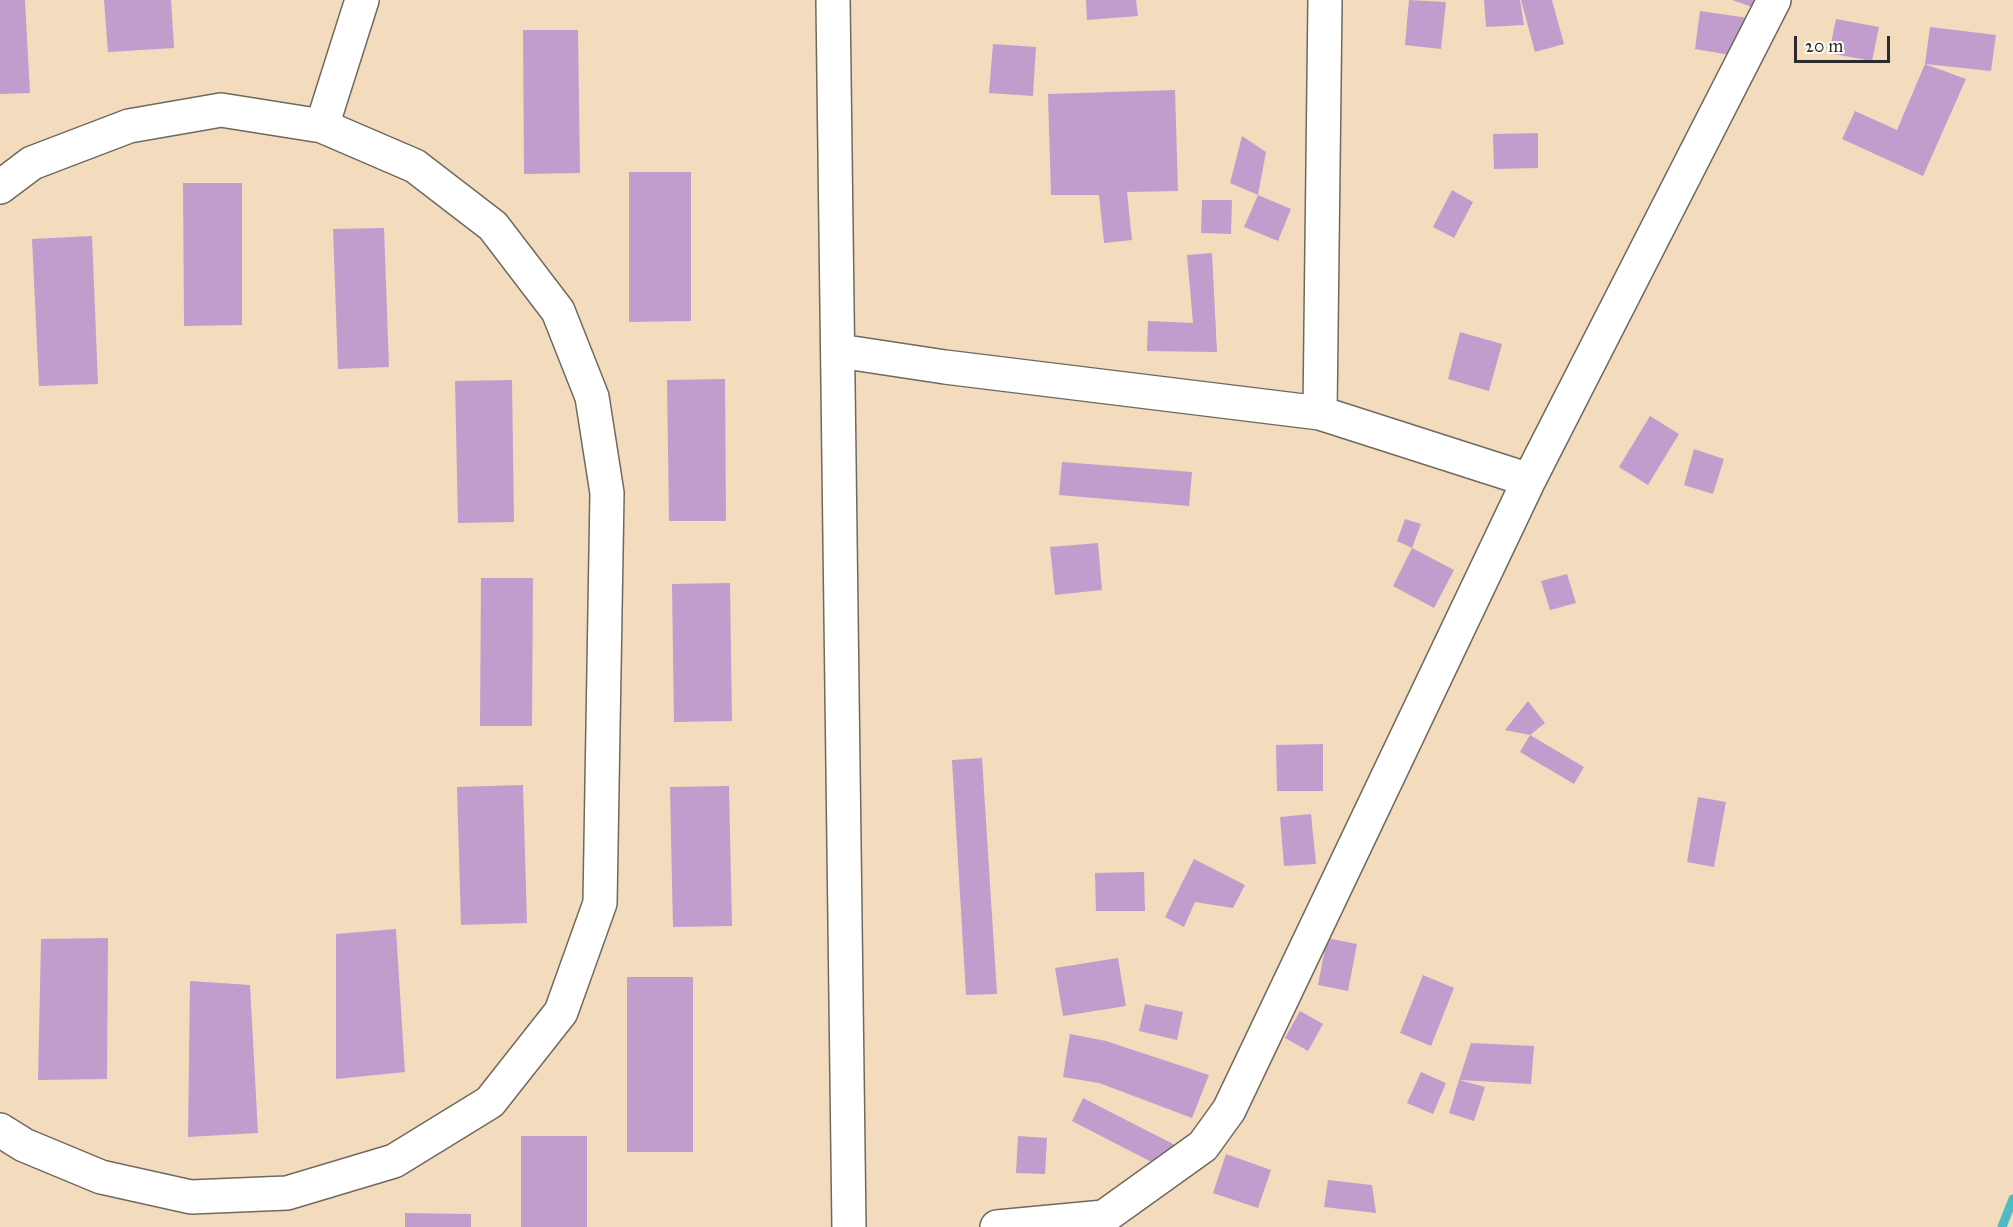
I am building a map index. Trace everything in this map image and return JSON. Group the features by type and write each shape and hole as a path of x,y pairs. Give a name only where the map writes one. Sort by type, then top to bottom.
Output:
{"street":[{"path":"322,126 362,0"},
{"path":"833,0 849,1227"},
{"path":"1320,413 1325,0"},
{"path":"997,1227 1104,1217 1203,1146 1229,1110 1529,480 1774,0"},
{"path":"0,187 32,163 129,126 221,110 322,126 415,166 493,226 558,311 592,397 607,493 600,903 561,1012 490,1101 394,1161 287,1193 191,1197 101,1177 24,1145 0,1130"},
{"path":"838,351 945,367 1320,413 1529,480"}],"building":[{"path":"0,0 25,0 30,93 0,94"},
{"path":"104,0 171,0 174,48 108,52"},
{"path":"1086,0 1136,0 1138,16 1087,20"},
{"path":"1409,0 1446,2 1441,49 1405,45"},
{"path":"1484,0 1520,0 1524,25 1486,27"},
{"path":"1521,0 1552,0 1564,44 1535,52"},
{"path":"1732,0 1757,0 1755,8"},
{"path":"1700,11 1748,18 1742,57 1695,49"},
{"path":"1836,19 1879,27 1872,61 1829,53"},
{"path":"1930,27 1996,35 1991,71 1925,64"},
{"path":"523,30 578,30 580,173 524,174"},
{"path":"993,44 1036,47 1033,96 989,93"},
{"path":"1925,64 1966,79 1923,176 1842,139 1855,111 1897,130"},
{"path":"1175,90 1178,191 1127,192 1132,240 1104,243 1099,195 1051,195 1048,94"},
{"path":"1538,133 1538,168 1494,169 1493,134"},
{"path":"1242,136 1266,152 1258,195 1230,183"},
{"path":"629,172 691,172 691,321 629,322"},
{"path":"183,183 242,183 242,325 184,326"},
{"path":"1452,190 1473,202 1454,238 1433,227"},
{"path":"1258,195 1291,209 1278,241 1244,227"},
{"path":"1202,200 1232,200 1231,234 1201,233"},
{"path":"384,228 389,367 338,369 333,229"},
{"path":"92,236 98,384 39,386 32,239"},
{"path":"1212,253 1217,352 1147,351 1148,321 1193,323 1187,255"},
{"path":"1460,332 1502,344 1489,391 1448,379"},
{"path":"725,379 726,521 669,521 667,380"},
{"path":"512,380 514,522 458,523 455,381"},
{"path":"1650,416 1679,434 1648,485 1619,467"},
{"path":"1694,449 1724,459 1713,494 1684,485"},
{"path":"1062,462 1192,472 1189,506 1059,495"},
{"path":"1405,519 1421,524 1412,548 1397,541"},
{"path":"1098,543 1102,590 1055,595 1050,547"},
{"path":"1412,548 1454,570 1434,608 1393,586"},
{"path":"1567,574 1576,603 1550,610 1541,581"},
{"path":"481,578 533,578 532,726 480,726"},
{"path":"730,583 732,721 674,722 672,584"},
{"path":"1528,701 1545,723 1530,735 1505,730"},
{"path":"1530,735 1584,767 1574,784 1520,752"},
{"path":"1323,744 1323,791 1277,791 1276,745"},
{"path":"982,758 997,994 966,995 952,760"},
{"path":"523,785 527,923 461,925 457,787"},
{"path":"729,786 732,926 673,927 670,787"},
{"path":"1698,797 1726,802 1714,867 1687,862"},
{"path":"1311,814 1316,864 1284,866 1280,817"},
{"path":"1194,859 1245,885 1233,908 1195,902 1184,927 1165,917"},
{"path":"1144,872 1145,911 1096,911 1095,873"},
{"path":"396,929 405,1072 336,1079 336,934"},
{"path":"108,938 107,1079 38,1080 41,939"},
{"path":"1327,938 1357,944 1348,991 1318,985"},
{"path":"1118,958 1126,1006 1063,1016 1055,968"},
{"path":"1423,975 1454,988 1431,1046 1400,1033"},
{"path":"627,977 693,977 693,1152 627,1152"},
{"path":"190,981 250,985 258,1133 188,1137"},
{"path":"1145,1004 1183,1012 1177,1040 1139,1031"},
{"path":"1300,1011 1323,1024 1308,1051 1285,1038"},
{"path":"1070,1034 1106,1041 1209,1075 1192,1118 1099,1083 1063,1077"},
{"path":"1471,1043 1534,1046 1531,1084 1459,1080"},
{"path":"1421,1072 1446,1083 1433,1114 1407,1103"},
{"path":"1459,1080 1485,1087 1474,1121 1449,1113"},
{"path":"1083,1098 1179,1147 1167,1170 1072,1121"},
{"path":"521,1136 587,1136 587,1227 521,1227"},
{"path":"1018,1136 1047,1138 1045,1174 1016,1173"},
{"path":"1226,1154 1271,1170 1258,1208 1213,1193"},
{"path":"1328,1180 1372,1185 1376,1213 1324,1207"},
{"path":"405,1213 471,1214 471,1227 405,1227"}],"waterway":[{"path":"2002,1227 2013,1199"}]}
